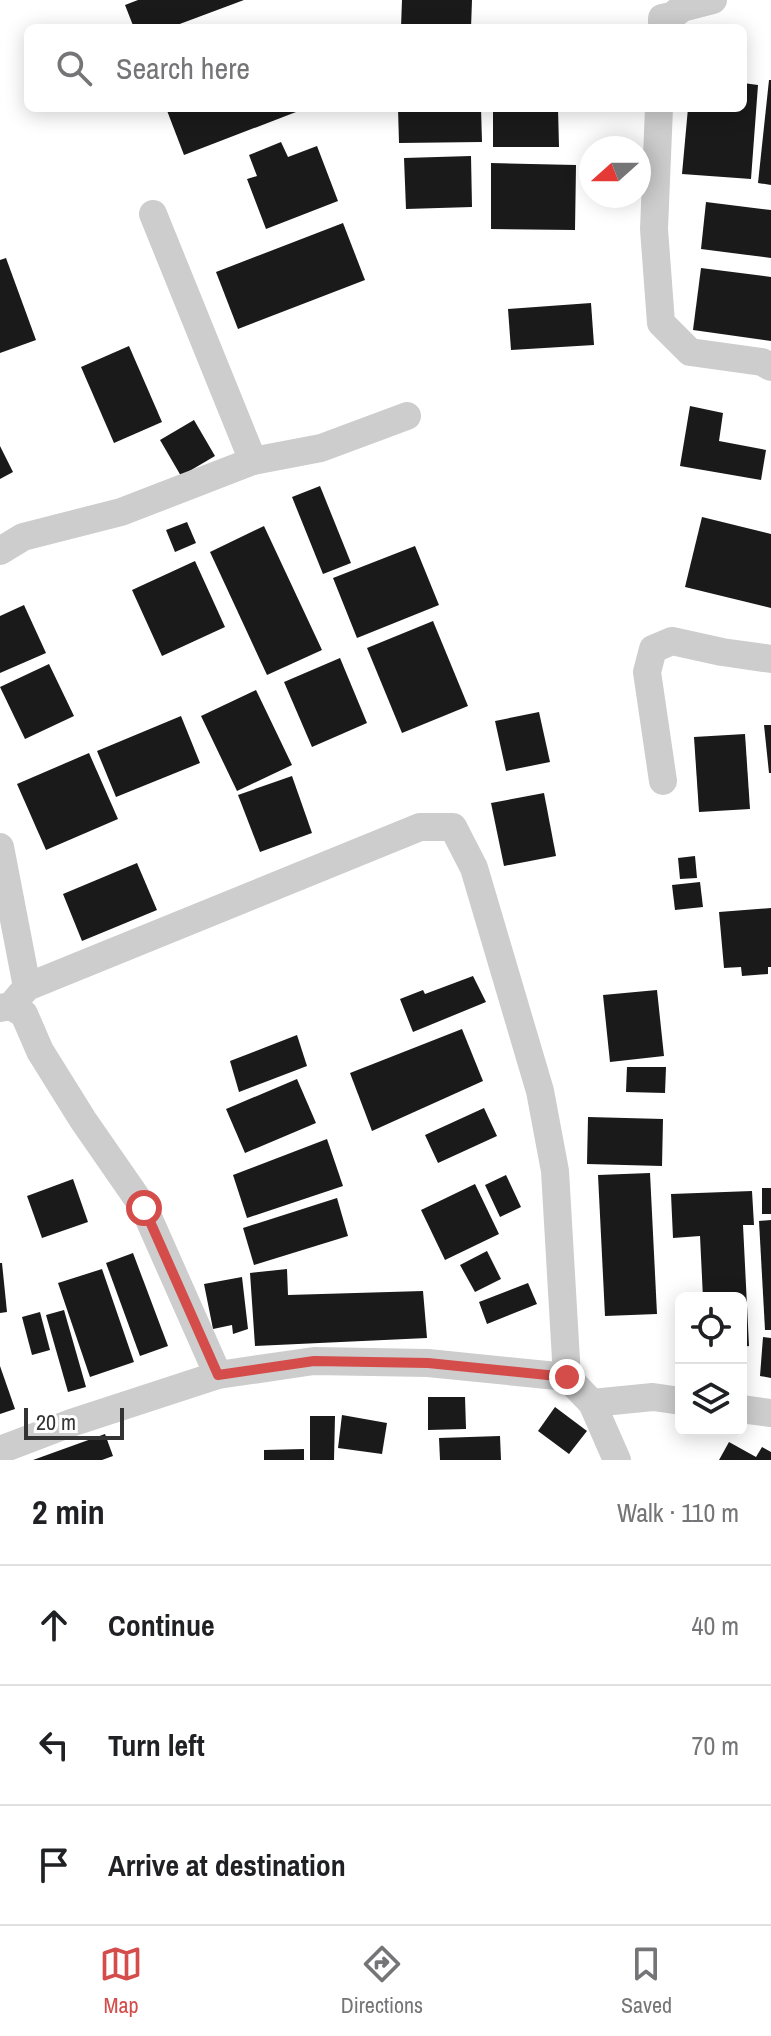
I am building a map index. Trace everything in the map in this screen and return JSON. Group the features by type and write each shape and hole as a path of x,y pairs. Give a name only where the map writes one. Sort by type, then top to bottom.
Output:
{"street":[{"path":"662,24 662,18 672,16 682,8 713,0"},
{"path":"659,112 654,229 661,323 690,352 762,362 771,367"},
{"path":"153,214 253,461"},
{"path":"0,551 23,537 121,512 253,461 321,448 407,416"},
{"path":"663,781 647,672 653,649 672,641 771,659"},
{"path":"13,1000 420,827 453,827 474,868 540,1091 555,1171 567,1377"},
{"path":"0,847 13,1000 24,1014 54,1074 144,1208 218,1375"},
{"path":"0,1450 71,1423 218,1375 314,1361 428,1363 567,1377 592,1403 617,1460"},
{"path":"592,1403 653,1397 675,1400"},
{"path":"747,1410 771,1413"}],"building":[{"path":"138,0 244,0 180,24 132,24 125,5"},
{"path":"402,0 472,0 471,24 401,24"},
{"path":"771,80 771,185 758,183"},
{"path":"747,84 758,85 751,179 682,174 688,112 747,112"},
{"path":"168,112 296,112 184,155"},
{"path":"398,112 481,112 482,142 399,143"},
{"path":"493,112 558,112 559,147 493,147"},
{"path":"281,142 288,157 317,146 338,201 266,229 247,179 257,176 249,155"},
{"path":"471,156 472,207 406,209 404,158"},
{"path":"491,163 576,165 575,230 491,229"},
{"path":"706,202 771,210 771,258 701,249"},
{"path":"343,223 365,280 238,329 216,272"},
{"path":"6,258 36,340 0,353 0,260"},
{"path":"701,268 771,277 771,341 693,330"},
{"path":"591,303 594,345 511,350 508,309"},
{"path":"129,346 162,422 114,443 81,367"},
{"path":"690,406 723,413 719,441 766,450 761,480 680,466"},
{"path":"194,420 215,456 181,476 160,440"},
{"path":"0,446 13,472 0,479"},
{"path":"320,486 351,563 323,574 292,497"},
{"path":"702,517 771,534 771,608 685,587"},
{"path":"187,522 196,543 175,552 166,530"},
{"path":"264,526 322,650 267,675 210,552"},
{"path":"415,546 439,605 357,638 333,578"},
{"path":"195,561 225,627 162,656 132,590"},
{"path":"24,605 46,653 0,673 0,616"},
{"path":"433,621 468,706 402,733 367,648"},
{"path":"340,658 367,723 312,747 284,682"},
{"path":"49,664 74,716 25,739 0,687"},
{"path":"256,690 292,765 237,791 201,716"},
{"path":"539,712 550,762 506,771 495,721"},
{"path":"181,716 200,763 116,797 97,751"},
{"path":"764,725 771,725 771,773 769,773"},
{"path":"745,734 750,809 699,812 694,737"},
{"path":"89,753 118,819 46,850 17,784"},
{"path":"292,776 312,833 260,852 238,795"},
{"path":"544,793 556,856 504,866 491,803"},
{"path":"695,856 697,878 680,879 678,858"},
{"path":"137,863 157,910 82,941 63,894"},
{"path":"700,882 703,907 675,910 672,885"},
{"path":"771,908 771,967 768,967 768,974 742,976 741,967 724,968 719,912"},
{"path":"473,976 486,1002 413,1032 400,999 423,990 425,994"},
{"path":"657,990 664,1056 610,1062 603,995"},
{"path":"462,1029 483,1081 372,1131 350,1073"},
{"path":"297,1035 307,1066 239,1092 230,1061"},
{"path":"627,1067 666,1067 665,1093 626,1092"},
{"path":"297,1079 316,1123 245,1153 226,1109"},
{"path":"484,1108 497,1136 438,1163 425,1135"},
{"path":"588,1117 663,1119 662,1166 587,1164"},
{"path":"327,1139 343,1186 247,1218 233,1175"},
{"path":"650,1173 657,1314 605,1316 598,1175"},
{"path":"506,1175 521,1207 500,1217 485,1185"},
{"path":"73,1179 88,1222 42,1238 27,1196"},
{"path":"475,1184 499,1234 445,1260 421,1210"},
{"path":"762,1188 771,1188 771,1214 762,1214"},
{"path":"752,1191 754,1225 743,1225 746,1292 703,1292 700,1236 673,1238 671,1194"},
{"path":"337,1198 348,1236 254,1265 243,1228"},
{"path":"771,1220 771,1330 765,1330 759,1221"},
{"path":"487,1251 501,1279 475,1292 460,1265"},
{"path":"133,1253 168,1346 140,1356 106,1263"},
{"path":"0,1263 7,1312 0,1313"},
{"path":"102,1269 134,1362 90,1377 58,1283"},
{"path":"287,1269 288,1295 423,1291 427,1338 255,1346 250,1273"},
{"path":"242,1277 248,1329 233,1334 232,1325 213,1329 204,1284"},
{"path":"528,1283 537,1304 487,1324 479,1302"},
{"path":"747,1306 749,1346 747,1346"},
{"path":"64,1310 86,1387 68,1392 46,1315"},
{"path":"40,1312 50,1350 32,1355 22,1317"},
{"path":"763,1337 771,1338 771,1378 760,1376"},
{"path":"0,1366 15,1409 0,1414"},
{"path":"428,1397 465,1397 466,1429 428,1430"},
{"path":"555,1407 587,1431 569,1454 538,1431"},
{"path":"342,1415 387,1423 382,1454 338,1448"},
{"path":"310,1416 335,1416 334,1460 310,1460"},
{"path":"105,1434 113,1456 102,1460 33,1460"},
{"path":"500,1436 501,1460 440,1460 439,1438"},
{"path":"729,1442 756,1457 762,1447 771,1452 771,1460 719,1460"},
{"path":"304,1449 304,1460 264,1460 264,1450"}],"route":[{"path":"144,1208 218,1375 314,1361 428,1363 567,1377"}]}
